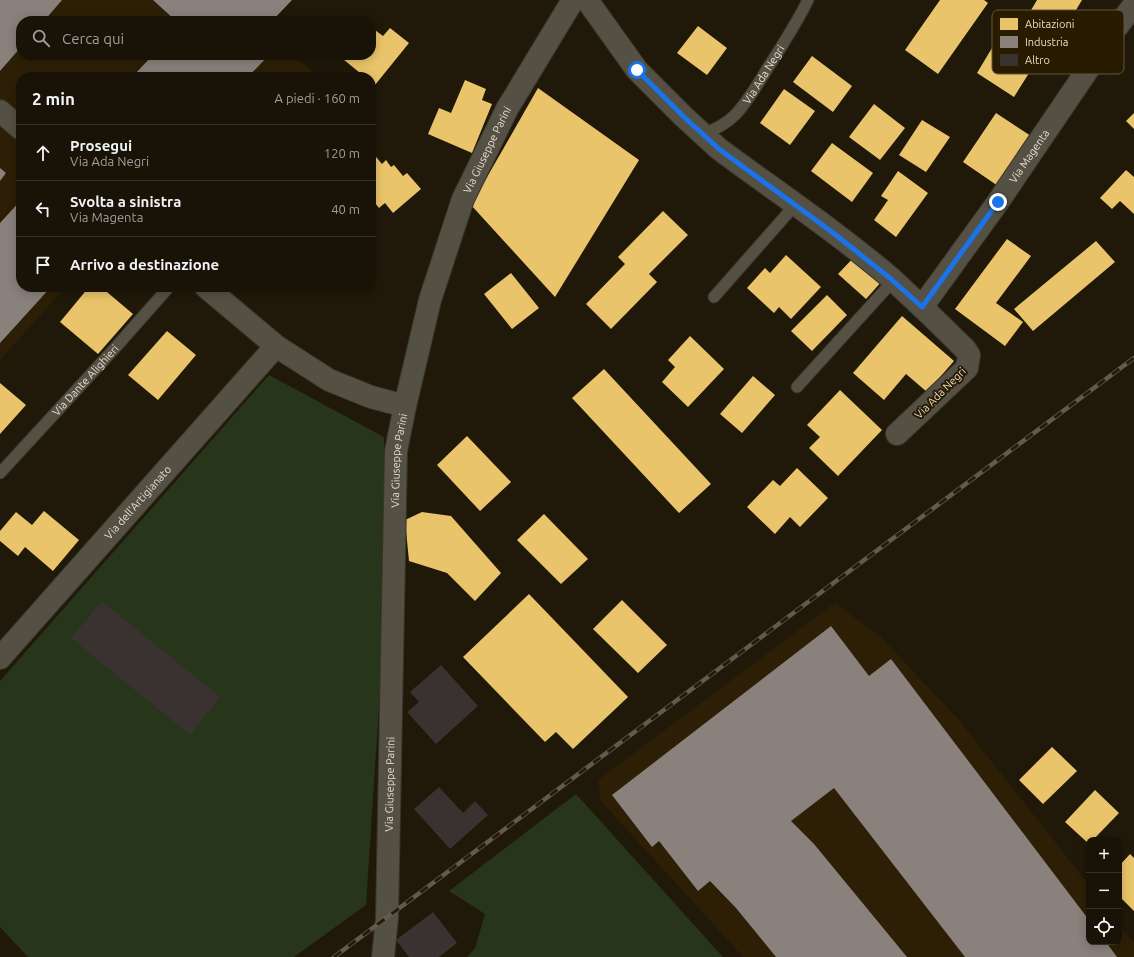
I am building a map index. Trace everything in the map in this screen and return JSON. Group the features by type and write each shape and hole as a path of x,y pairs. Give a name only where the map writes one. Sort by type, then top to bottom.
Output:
{"street":[{"name":"Via Giuseppe Parini","path":"383,957 387,918 396,452 405,406 430,300 463,199 507,109 573,0"},
{"name":"Via Ada Negri","path":"587,0 637,70 702,134 719,149 832,232 893,281 965,349 969,355 967,368 897,434"},
{"name":"Via Magenta","path":"1124,18 1134,5"},
{"name":"Via Magenta","path":"922,307 998,202 1085,74"},
{"path":"0,111 16,125"},
{"path":"212,292 276,346 329,380 371,397 405,406"},
{"name":"Via dell'Artigianato","path":"0,658 276,346"}],"lane":[{"name":"Via Ada Negri","path":"702,134 716,129 727,122 747,100 800,16 808,0"},
{"path":"714,297 795,205"},
{"path":"797,387 893,281"},
{"name":"Via Dante Alighieri","path":"0,473 165,292"}],"shaded area":[{"path":"0,0 292,0 277,16 16,16 16,60 300,60 313,72 16,72 16,114 0,101"},
{"path":"0,126 16,140 16,292 61,292 0,360"},
{"path":"835,603 880,636 959,720 1086,881 1086,945 1122,945 1122,928 1134,943 1134,957 743,957 601,801 598,780"}],"green space":[{"path":"269,375 384,437 387,584 366,905 294,957 28,957 0,927 0,681"},
{"path":"576,794 723,957 467,957 475,948 485,914 449,891"}],"building: Abitazioni":[{"path":"940,0 984,0 988,3 938,74 905,50"},
{"path":"1037,0 1082,0 1076,10 1031,10"},
{"path":"698,26 727,48 707,75 677,53"},
{"path":"390,28 409,43 376,84 376,72 359,72 344,60 376,60 376,31 383,36"},
{"path":"992,48 992,74 1028,74 1014,97 977,73"},
{"path":"812,56 852,86 833,112 793,82"},
{"path":"465,80 486,89 482,100 492,104 472,153 428,134 439,108 451,113"},
{"path":"538,88 639,160 555,297 471,205"},
{"path":"784,89 815,111 790,145 760,123"},
{"path":"874,104 905,128 880,160 849,137"},
{"path":"996,113 1031,136 998,186 963,162"},
{"path":"1134,113 1134,129 1126,121"},
{"path":"922,120 950,137 926,172 899,155"},
{"path":"832,143 873,173 852,202 811,171"},
{"path":"376,157 382,164 386,160 391,167 394,165 403,176 407,173 421,189 393,213 385,203 379,208 376,204"},
{"path":"1126,170 1134,177 1134,214 1120,201 1112,209 1100,198"},
{"path":"898,171 928,193 896,237 874,220 888,200 881,196"},
{"path":"663,211 688,235 649,274 657,282 611,329 586,304 625,264 618,257"},
{"path":"1007,239 1031,256 996,303 1023,322 1005,346 955,309"},
{"path":"1096,241 1115,262 1033,331 1014,309"},
{"path":"786,255 821,287 791,319 779,307 774,313 747,288 765,268 770,273"},
{"path":"856,255 883,280 866,299 838,274"},
{"path":"511,273 539,308 512,329 484,294"},
{"path":"85,292 107,292 133,314 98,354 60,322"},
{"path":"827,295 847,315 812,351 791,331"},
{"path":"902,316 954,361 927,392 906,374 884,400 853,373"},
{"path":"167,331 196,355 158,400 128,375"},
{"path":"690,336 724,369 688,407 662,382 675,367 668,360"},
{"path":"604,369 711,484 679,513 572,398"},
{"path":"753,376 775,395 742,433 720,414"},
{"path":"0,383 26,405 0,434"},
{"path":"840,390 882,430 838,476 809,448 820,437 807,425"},
{"path":"467,436 511,482 480,511 437,465"},
{"path":"797,468 828,498 800,527 790,517 775,534 747,507 773,480 780,486"},
{"path":"44,511 79,540 53,571 25,547 18,556 0,541 0,531 16,512 32,525"},
{"path":"422,512 451,516 501,573 475,601 447,573 409,561 405,520"},
{"path":"544,514 588,559 561,584 517,540"},
{"path":"529,594 628,697 573,749 556,732 545,742 463,657"},
{"path":"622,600 667,645 638,673 593,629"},
{"path":"1052,747 1077,771 1043,804 1019,780"},
{"path":"1095,790 1119,813 1096,837 1086,837 1086,841 1065,822"},
{"path":"1130,854 1134,858 1134,911 1122,899 1122,863"}],"building: Industria":[{"path":"0,0 62,0 48,16 16,16 16,53 0,71"},
{"path":"153,0 292,0 277,16 171,16"},
{"path":"148,60 264,60 253,72 137,72"},
{"path":"0,168 6,173 0,181"},
{"path":"16,205 16,292 46,292 0,343 0,223"},
{"path":"831,626 869,676 891,659 1086,916 1086,945 1108,945 1117,957 965,957 834,788 791,821 814,844 907,957 776,957 736,908 710,881 698,891 659,841 652,847 612,795"}],"building: Altro":[{"path":"102,601 220,697 190,735 71,638"},
{"path":"441,665 478,706 436,744 407,712 419,702 410,692"},
{"path":"439,787 463,813 475,801 488,815 450,849 414,809"},
{"path":"433,912 457,943 439,957 409,957 396,940"}],"railway":[{"path":"334,957 1134,358"}],"route":[{"path":"637,70 684,117 719,149 832,232 891,279 922,307 998,202"}]}
